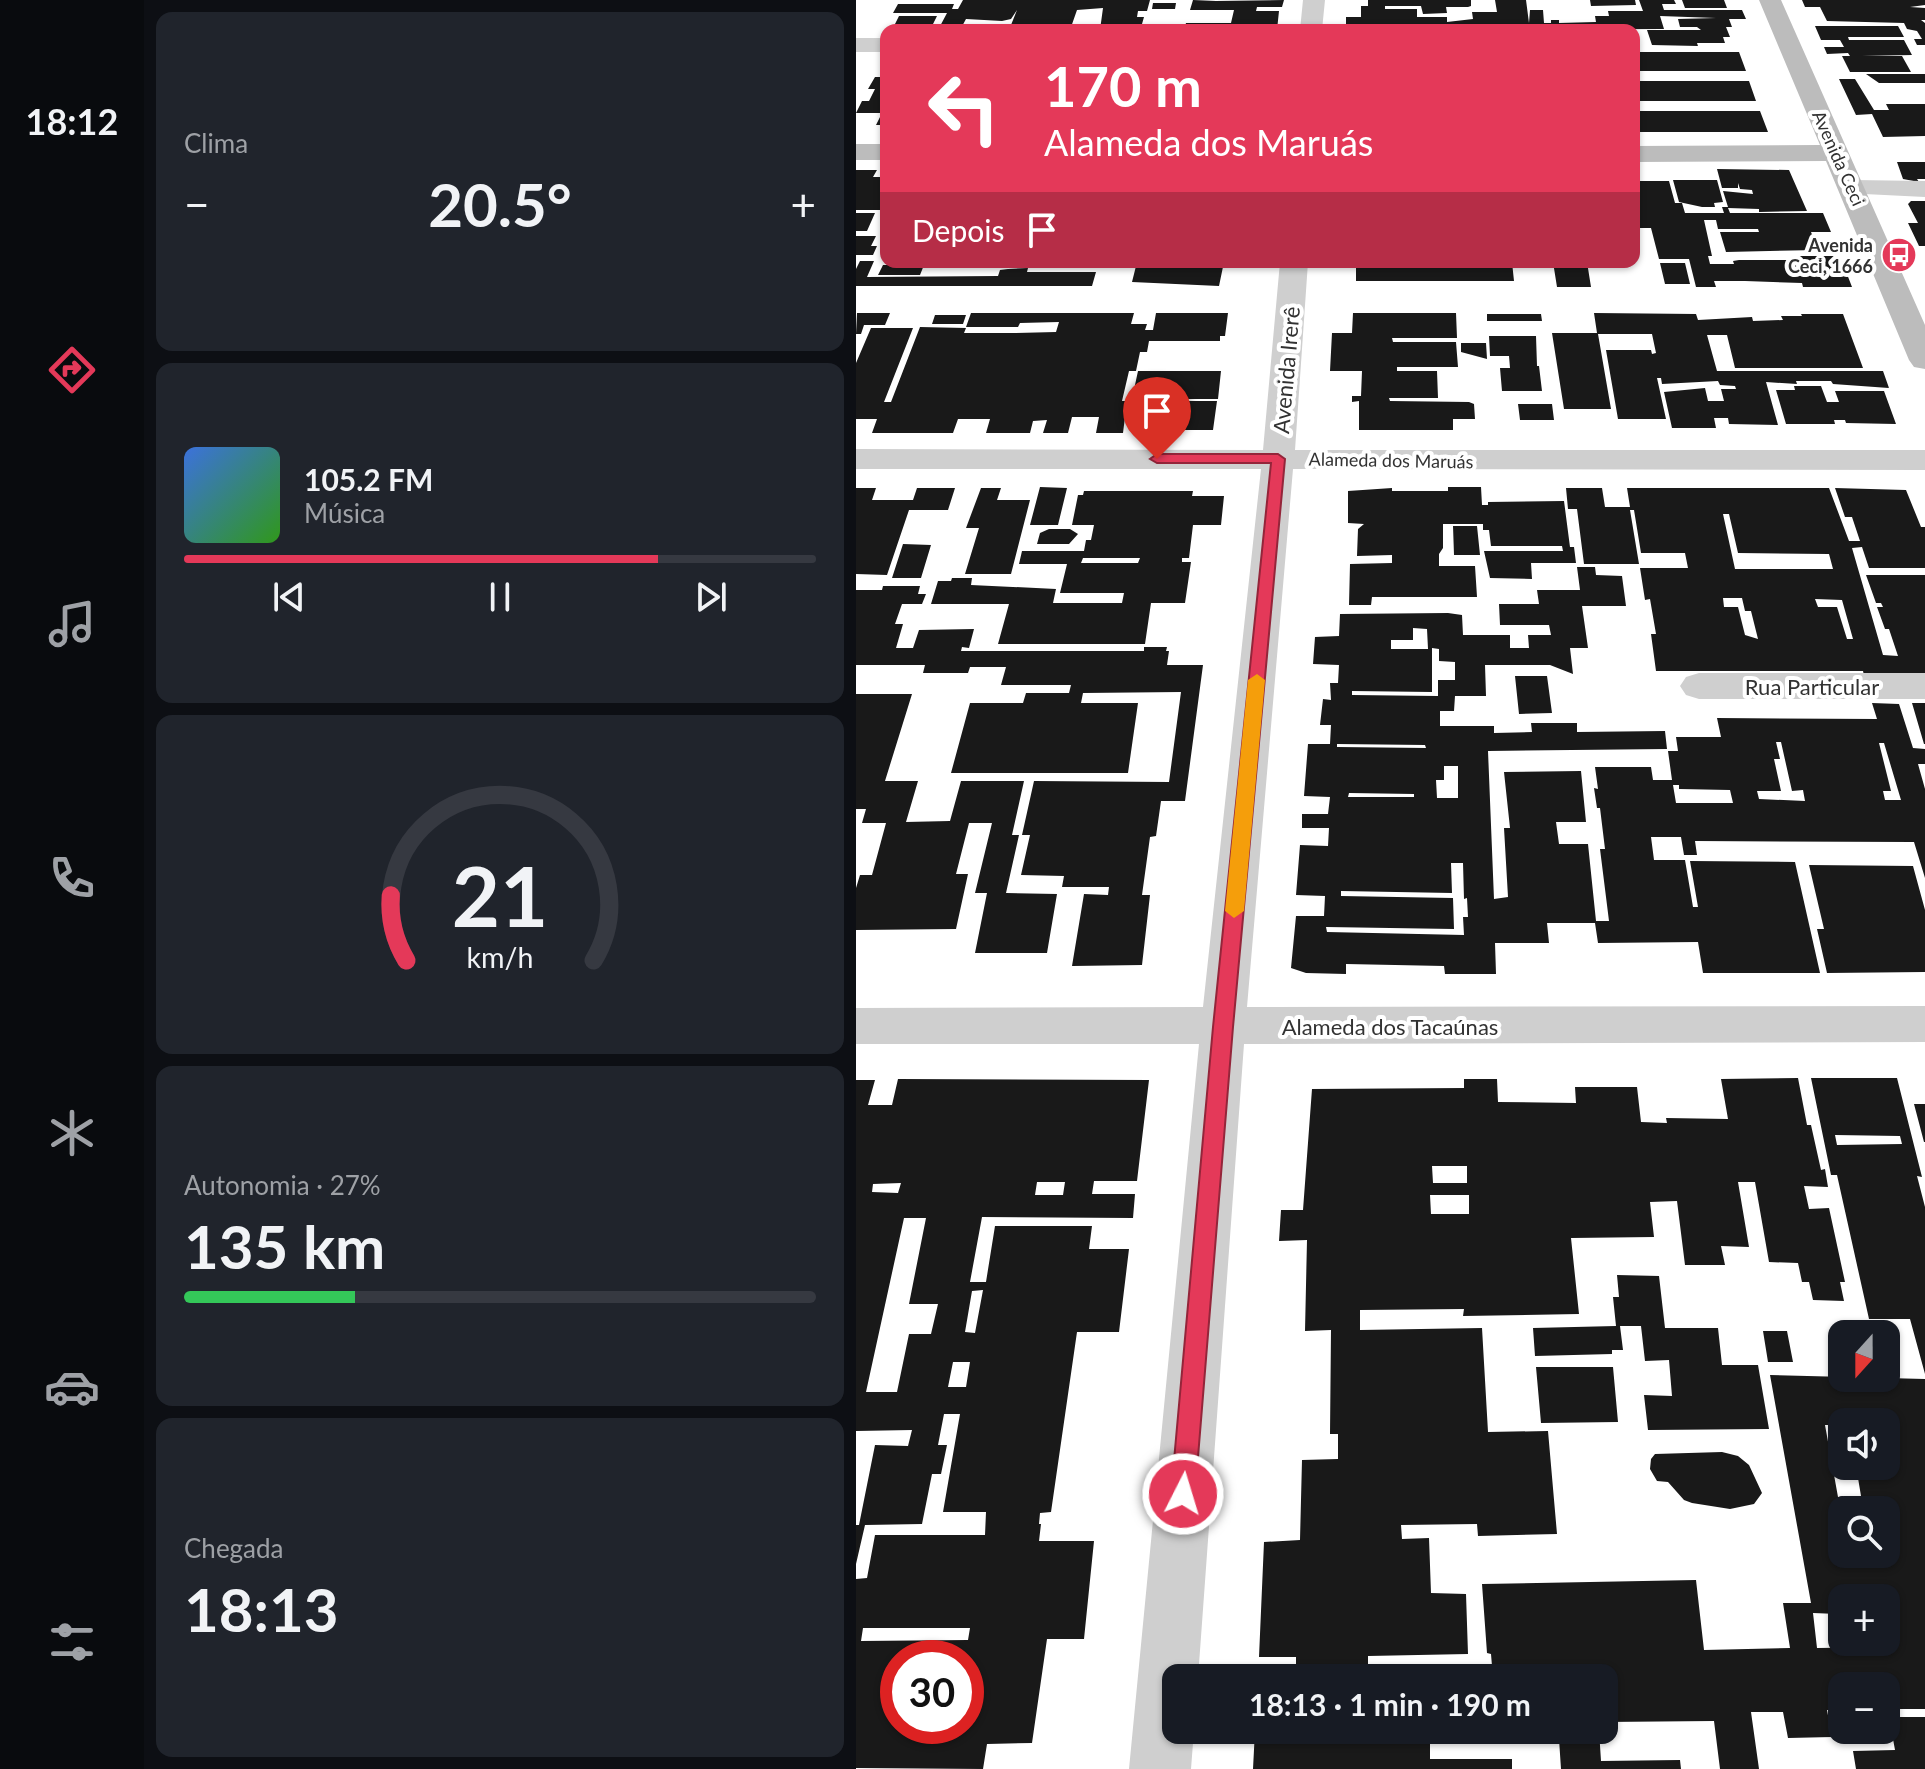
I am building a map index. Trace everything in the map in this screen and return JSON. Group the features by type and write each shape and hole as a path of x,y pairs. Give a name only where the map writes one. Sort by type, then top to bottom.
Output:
{"street":[{"path":"1312,24 1314,0"},
{"name":"Avenida Ceci","path":"1770,0 1925,360"},
{"path":"856,45 880,45"},
{"path":"856,152 880,152"},
{"path":"1640,154 1836,153"},
{"path":"1853,188 1925,189"},
{"name":"Avenida Irerê","path":"1160,1769 1223,1027 1294,268"},
{"name":"Alameda dos Maruás","path":"856,459 1925,460"},
{"name":"Rua Particular","path":"1699,686 1925,686"},
{"name":"Alameda dos Tacaúnas","path":"856,1026 1925,1024"}],"building":[{"path":"963,0 1150,0 1147,11 1138,11 1137,17 1144,17 1142,24 1101,24 1103,8 1077,10 1072,24 1011,24 1017,10 1011,19 966,19 963,24 941,24 947,13 893,13 898,4 954,4 952,9 958,9"},
{"path":"1193,0 1284,0 1282,7 1257,7 1256,11 1279,11 1278,24 1186,24 1231,23 1234,10 1190,10"},
{"path":"1368,0 1471,0 1468,7 1446,7 1447,13 1423,14 1421,6 1385,6 1385,9 1417,9 1417,17 1447,17 1447,22 1473,19 1472,12 1497,12 1495,0 1526,0 1529,23 1530,10 1543,10 1544,23 1559,20 1559,23 1596,22 1595,16 1609,16 1608,11 1643,11 1639,0 1674,0 1676,4 1662,4 1664,10 1742,10 1746,19 1729,19 1732,27 1726,27 1730,37 1723,37 1725,43 1652,45 1647,30 1701,30 1697,27 1680,27 1678,19 1716,18 1660,16 1664,29 1640,29 1640,24 1346,24 1346,17 1361,17 1361,6 1368,6"},
{"path":"1590,0 1635,0 1636,5 1591,6"},
{"path":"1682,0 1724,0 1727,8 1685,8"},
{"path":"1802,0 1925,0 1925,5 1910,7 1925,8 1925,20 1921,20 1925,23 1925,45 1917,45 1914,39 1922,39 1917,31 1907,29 1904,23 1827,21 1820,7 1805,7"},
{"path":"1153,3 1176,3 1175,9 1152,9"},
{"path":"899,16 937,16 933,24 895,24"},
{"path":"1815,26 1898,26 1904,37 1848,37 1849,40 1904,40 1912,55 1862,56 1902,56 1911,72 1850,72 1842,56 1850,56 1848,53 1827,54 1824,47 1844,47 1840,40 1821,40"},
{"path":"1640,52 1739,52 1746,71 1640,71"},
{"path":"1866,74 1925,74 1925,83 1879,83"},
{"path":"875,77 880,77 880,113 856,113 862,101 869,101 875,89 868,89"},
{"path":"1839,79 1855,79 1874,110 1889,110 1886,104 1925,104 1925,136 1883,137 1872,114 1856,115"},
{"path":"1640,81 1749,81 1756,101 1640,101"},
{"path":"1640,111 1760,111 1768,132 1640,132"},
{"path":"1897,162 1925,162 1925,179 1917,179 1919,182 1903,179"},
{"path":"1717,169 1789,170 1807,211 1759,212 1759,209 1728,208 1730,213 1823,213 1831,232 1811,232 1818,250 1726,252 1720,232 1759,232 1758,229 1718,229 1716,220 1704,220 1712,256 1708,256 1710,264 1734,264 1733,261 1739,260 1796,260 1795,256 1840,256 1852,287 1714,281 1716,287 1696,287 1689,259 1659,259 1651,228 1640,228 1640,181 1669,181 1675,203 1682,203 1685,213 1724,213 1722,207 1728,207 1723,191 1753,194 1752,190 1740,189 1738,183 1738,188 1722,188"},
{"path":"856,170 877,170 873,177 880,177 880,210 856,210"},
{"path":"1673,180 1717,180 1723,202 1714,203 1715,207 1702,207 1679,202"},
{"path":"1911,201 1925,201 1925,246 1919,246 1908,223 1918,223 1908,204"},
{"path":"856,213 875,213 867,231 856,231"},
{"path":"856,236 876,236 871,246 877,246 873,255 856,255"},
{"path":"860,261 874,261 867,277 998,276 1000,270 1028,268 1027,272 1096,272 1092,286 856,286 856,269"},
{"path":"1660,263 1685,263 1690,284 1665,284"},
{"path":"882,268 923,268 920,275 878,275"},
{"path":"1136,268 1223,268 1219,286 1132,282"},
{"path":"1356,268 1513,268 1514,281 1356,281"},
{"path":"1554,268 1588,268 1591,287 1557,287"},
{"path":"857,313 890,313 885,325 864,325 861,334 856,334"},
{"path":"971,313 1134,313 1131,324 1147,324 1145,330 1153,330 1156,313 1228,313 1225,336 1220,336 1220,341 1149,341 1147,352 1140,352 1136,371 1129,371 1122,401 1127,401 1123,433 1096,433 1099,417 1072,417 1068,433 1043,433 1047,420 1033,421 1030,433 986,433 990,419 958,419 953,433 872,433 877,419 856,419 856,363 871,328 913,328 884,402 891,402 920,327 966,328 964,333 1056,332 1059,322 1020,323 1018,327 966,327"},
{"path":"1353,313 1456,313 1457,338 1392,338 1393,342 1456,342 1458,367 1397,367 1397,371 1437,371 1438,398 1389,398 1390,401 1469,402 1474,404 1475,419 1453,419 1453,430 1359,430 1359,401 1352,402 1352,396 1361,396 1362,371 1330,371 1332,333 1352,333"},
{"path":"1594,313 1696,314 1698,320 1752,317 1753,321 1783,320 1781,316 1801,314 1843,314 1863,368 1735,368 1727,335 1707,335 1717,371 1883,371 1889,388 1833,384 1831,381 1796,381 1797,384 1766,382 1778,425 1729,424 1728,418 1714,418 1716,428 1672,428 1664,392 1705,388 1708,401 1724,401 1721,389 1736,389 1735,386 1720,385 1718,381 1662,384 1661,378 1657,378 1666,419 1618,419 1606,350 1651,350 1652,354 1656,353 1652,334 1598,334 1611,409 1564,409 1552,333 1597,333"},
{"path":"1487,314 1541,314 1542,321 1487,321"},
{"path":"935,315 966,315 963,324 932,324"},
{"path":"1489,336 1536,336 1542,391 1502,391 1500,368 1510,368 1509,356 1490,356"},
{"path":"1461,343 1486,343 1487,359 1461,352"},
{"path":"1138,371 1221,371 1218,399 1132,399"},
{"path":"1794,386 1821,386 1827,402 1839,402 1835,391 1884,391 1896,424 1834,420 1835,424 1786,424 1776,390 1795,390"},
{"path":"1138,401 1217,401 1213,430 1133,430"},
{"path":"1518,404 1552,404 1554,420 1520,420"},
{"path":"1040,487 1067,488 1058,525 1030,525"},
{"path":"1448,487 1481,487 1482,505 1488,505 1488,502 1564,501 1570,547 1574,547 1576,563 1531,563 1532,579 1490,578 1484,551 1563,551 1562,546 1491,546 1489,530 1483,530 1483,524 1443,524 1439,566 1475,566 1477,597 1372,597 1371,605 1349,605 1350,564 1392,563 1392,555 1357,556 1358,529 1364,524 1348,523 1348,491 1392,488 1392,491 1448,491"},
{"path":"856,488 876,488 872,500 913,500 917,488 955,488 948,510 909,510 887,575 856,574"},
{"path":"981,488 1001,488 997,500 1030,500 1011,574 965,574 979,528 966,528"},
{"path":"1566,488 1602,488 1605,507 1630,507 1627,488 1829,488 1849,541 1860,541 1852,517 1845,517 1835,488 1906,490 1921,527 1925,527 1925,568 1869,568 1862,547 1852,548 1883,655 1898,656 1877,607 1883,607 1881,603 1876,603 1866,575 1925,575 1925,685 1866,684 1863,671 1656,671 1651,634 1656,634 1650,599 1645,600 1640,568 1688,568 1685,553 1641,553 1634,510 1630,510 1639,564 1584,564 1577,509 1568,509","holes":["1723,514 1729,514 1738,553 1829,554 1833,569 1735,569","1723,598 1742,598 1745,611 1751,611 1758,639 1745,635 1738,607 1724,607","1815,599 1842,600 1853,639 1847,639 1837,607 1818,607"]},
{"path":"1084,491 1193,491 1192,496 1224,496 1221,525 1193,525 1189,558 1182,558 1182,562 1191,562 1185,603 1151,603 1145,644 998,644 1009,604 931,604 938,581 951,581 952,578 972,578 971,585 1056,589 1053,603 1122,603 1124,593 1060,593 1067,564 1019,564 1022,551 1084,551 1086,540 1091,540 1094,525 1072,525 1078,495 1083,495","holes":["1083,558 1140,558 1138,563 1081,563"]},
{"path":"1453,526 1477,526 1480,555 1454,555"},
{"path":"1049,529 1070,529 1078,534 1069,544 1037,544 1040,533"},
{"path":"903,544 931,545 921,578 892,578"},
{"path":"1577,567 1595,567 1596,575 1622,576 1626,606 1582,606 1588,648 1570,648 1573,674 1550,665 1485,665 1486,696 1455,696 1454,711 1440,711 1440,726 1494,726 1494,733 1532,732 1531,723 1577,723 1577,732 1665,731 1667,749 1488,751 1494,899 1508,897 1504,828 1510,828 1504,772 1581,771 1586,822 1556,822 1559,844 1588,844 1596,921 1609,921 1600,849 1605,849 1594,788 1598,789 1595,767 1651,767 1653,780 1672,780 1668,751 1678,751 1676,737 1721,737 1717,718 1877,719 1872,703 1899,704 1913,748 1925,749 1925,764 1918,764 1925,789 1925,878 1914,842 1695,841 1697,855 1684,855 1681,837 1651,837 1654,860 1685,860 1693,907 1698,907 1690,861 1795,862 1820,973 1703,973 1698,942 1598,943 1595,923 1547,923 1549,943 1495,943 1496,974 1445,974 1444,966 1346,964 1346,974 1306,973 1291,968 1296,916 1324,916 1325,896 1296,895 1300,845 1328,846 1329,828 1302,828 1302,814 1328,814 1330,797 1304,796 1308,744 1330,744 1331,725 1320,725 1323,699 1331,700 1330,683 1338,683 1339,665 1313,664 1315,637 1339,636 1340,614 1448,613 1462,615 1463,635 1510,635 1510,648 1529,648 1528,635 1551,635 1549,625 1500,625 1499,604 1539,604 1537,590 1580,590","holes":["1413,628 1427,629 1428,649 1391,649 1391,640 1413,640","1432,648 1439,649 1439,661 1455,662 1455,680 1438,680 1438,696 1352,695 1352,691 1432,692","1776,742 1781,742 1792,791 1803,790 1805,801 1759,799 1757,791 1781,791 1774,759 1780,759","1879,743 1884,743 1901,800 1885,800 1883,791 1891,791","1337,744 1425,745 1426,748 1337,747","1444,766 1458,766 1458,798 1437,798 1436,780 1444,780","1673,785 1679,785 1679,789 1730,790 1733,803 1676,803","1349,793 1414,794 1414,797 1348,797","1451,863 1463,863 1468,917 1463,917 1464,935 1327,932 1326,927 1454,929 1453,898 1341,896 1341,891 1452,893"]},
{"path":"883,586 920,586 918,594 926,594 922,604 902,604 895,624 903,624 896,648 913,648 919,630 974,629 969,648 962,647 961,651 1144,651 1144,647 1167,647 1167,665 1203,665 1185,801 1161,801 1156,836 1150,837 1142,895 1150,895 1142,965 1072,966 1084,894 1108,895 1109,887 1062,887 1064,876 1021,875 1030,835 1022,835 1034,781 1169,782 1181,692 1083,693 1081,703 1138,703 1128,773 951,773 970,703 1023,703 1026,693 1069,693 1071,685 1001,685 1006,667 970,667 968,673 923,673 925,665 856,665 856,590 882,590"},
{"path":"1515,676 1547,676 1552,713 1519,714"},
{"path":"856,694 912,694 885,781 918,781 906,822 950,821 961,781 1024,781 1012,835 1019,835 1006,893 1057,894 1047,953 975,953 987,893 975,893 992,823 969,823 956,874 968,874 956,929 856,930 856,888 860,875 872,875 886,823 862,823 866,809 856,809"},
{"path":"1912,703 1925,703 1925,744 1924,744"},
{"path":"1809,865 1913,866 1925,910 1925,972 1827,973 1817,929 1824,929"},
{"path":"1798,1078 1807,1125 1811,1125 1828,1187 1804,1186 1809,1209 1829,1208 1845,1282 1840,1282 1844,1301 1813,1300 1809,1282 1802,1282 1798,1263 1769,1262 1755,1182 1738,1182 1749,1247 1721,1246 1725,1265 1685,1265 1677,1201 1650,1202 1654,1237 1571,1238 1579,1314 1463,1316 1464,1309 1360,1310 1360,1330 1482,1328 1488,1432 1548,1431 1557,1534 1478,1536 1477,1524 1401,1525 1402,1539 1429,1538 1431,1593 1466,1594 1468,1654 1368,1656 1368,1664 1296,1664 1296,1657 1259,1657 1264,1542 1300,1540 1302,1460 1338,1459 1338,1434 1330,1434 1331,1330 1305,1331 1307,1240 1279,1241 1281,1210 1303,1210 1312,1089 1464,1088 1464,1079 1497,1079 1498,1102 1576,1103 1575,1087 1637,1087 1641,1122 1667,1123 1666,1118 1728,1119 1721,1079","holes":["1432,1166 1467,1166 1467,1183 1433,1183","1430,1195 1469,1195 1469,1214 1431,1214"]},
{"path":"1811,1078 1897,1078 1922,1177 1917,1176 1925,1207 1925,1374 1910,1319 1869,1319 1837,1175 1831,1175","holes":["1835,1135 1900,1136 1902,1144 1837,1145"]},
{"path":"898,1079 1149,1080 1137,1181 1094,1181 1092,1194 1135,1194 1133,1218 982,1217 970,1282 986,1282 995,1226 1092,1226 1089,1249 1129,1249 1119,1332 1077,1332 1051,1512 1040,1513 1039,1541 1094,1541 1084,1639 1047,1639 1032,1743 987,1744 983,1769 856,1768 856,1579 867,1578 875,1535 985,1535 986,1512 943,1512 960,1414 944,1414 938,1445 947,1445 941,1474 932,1474 922,1524 865,1525 856,1564 856,1525 859,1525 875,1445 908,1446 912,1430 856,1431 856,1080 875,1080 868,1105 892,1105","holes":["1037,1182 1065,1182 1063,1195 1035,1195","901,1183 898,1193 872,1192 873,1184","904,1218 926,1218 909,1304 938,1304 931,1334 909,1334 897,1392 866,1392","983,1290 975,1333 965,1332 972,1291","953,1362 970,1362 966,1387 948,1387"]},
{"path":"1914,1104 1925,1104 1925,1142 1924,1142"},
{"path":"1617,1275 1659,1276 1665,1328 1718,1328 1722,1365 1758,1365 1769,1429 1648,1430 1644,1395 1672,1396 1669,1360 1645,1361 1641,1326 1620,1326 1623,1350 1612,1350 1612,1354 1535,1356 1533,1328 1616,1326 1613,1297 1619,1297"},
{"path":"1763,1331 1787,1331 1793,1362 1768,1362"},
{"path":"1536,1367 1613,1367 1618,1422 1541,1423"},
{"path":"1770,1375 1828,1376 1828,1392 1900,1392 1900,1378 1925,1379 1925,1709 1900,1709 1900,1672 1828,1672 1828,1737 1788,1738 1783,1712 1751,1712 1759,1769 1720,1769 1714,1721 1618,1722 1618,1664 1492,1664 1491,1654 1487,1653 1482,1584 1696,1580 1704,1650 1790,1648 1783,1603 1811,1603","holes":["1828,1408 1900,1408 1900,1480 1858,1480 1861,1496 1900,1496 1900,1568 1828,1568 1828,1496 1838,1496 1835,1480 1828,1480 1825,1425 1828,1425"]},
{"path":"1722,1452 1738,1456 1749,1465 1762,1493 1754,1504 1730,1509 1692,1503 1684,1500 1668,1482 1657,1481 1650,1469 1655,1454"},
{"path":"1900,1717 1925,1717 1925,1769 1856,1769 1853,1751 1895,1750 1894,1744 1900,1744"},
{"path":"1254,1744 1430,1744 1430,1759 1512,1759 1512,1769 1253,1769"},
{"path":"1559,1744 1600,1744 1601,1761 1680,1760 1681,1769 1561,1769"}],"slow traffic":[{"path":"1234,911 1257,680"}],"place":[{"name":"Avenida Ceci, 1666","path":"1899,255"}],"route":[{"path":"1157,459 1278,459 1223,1027 1183,1494"}]}
